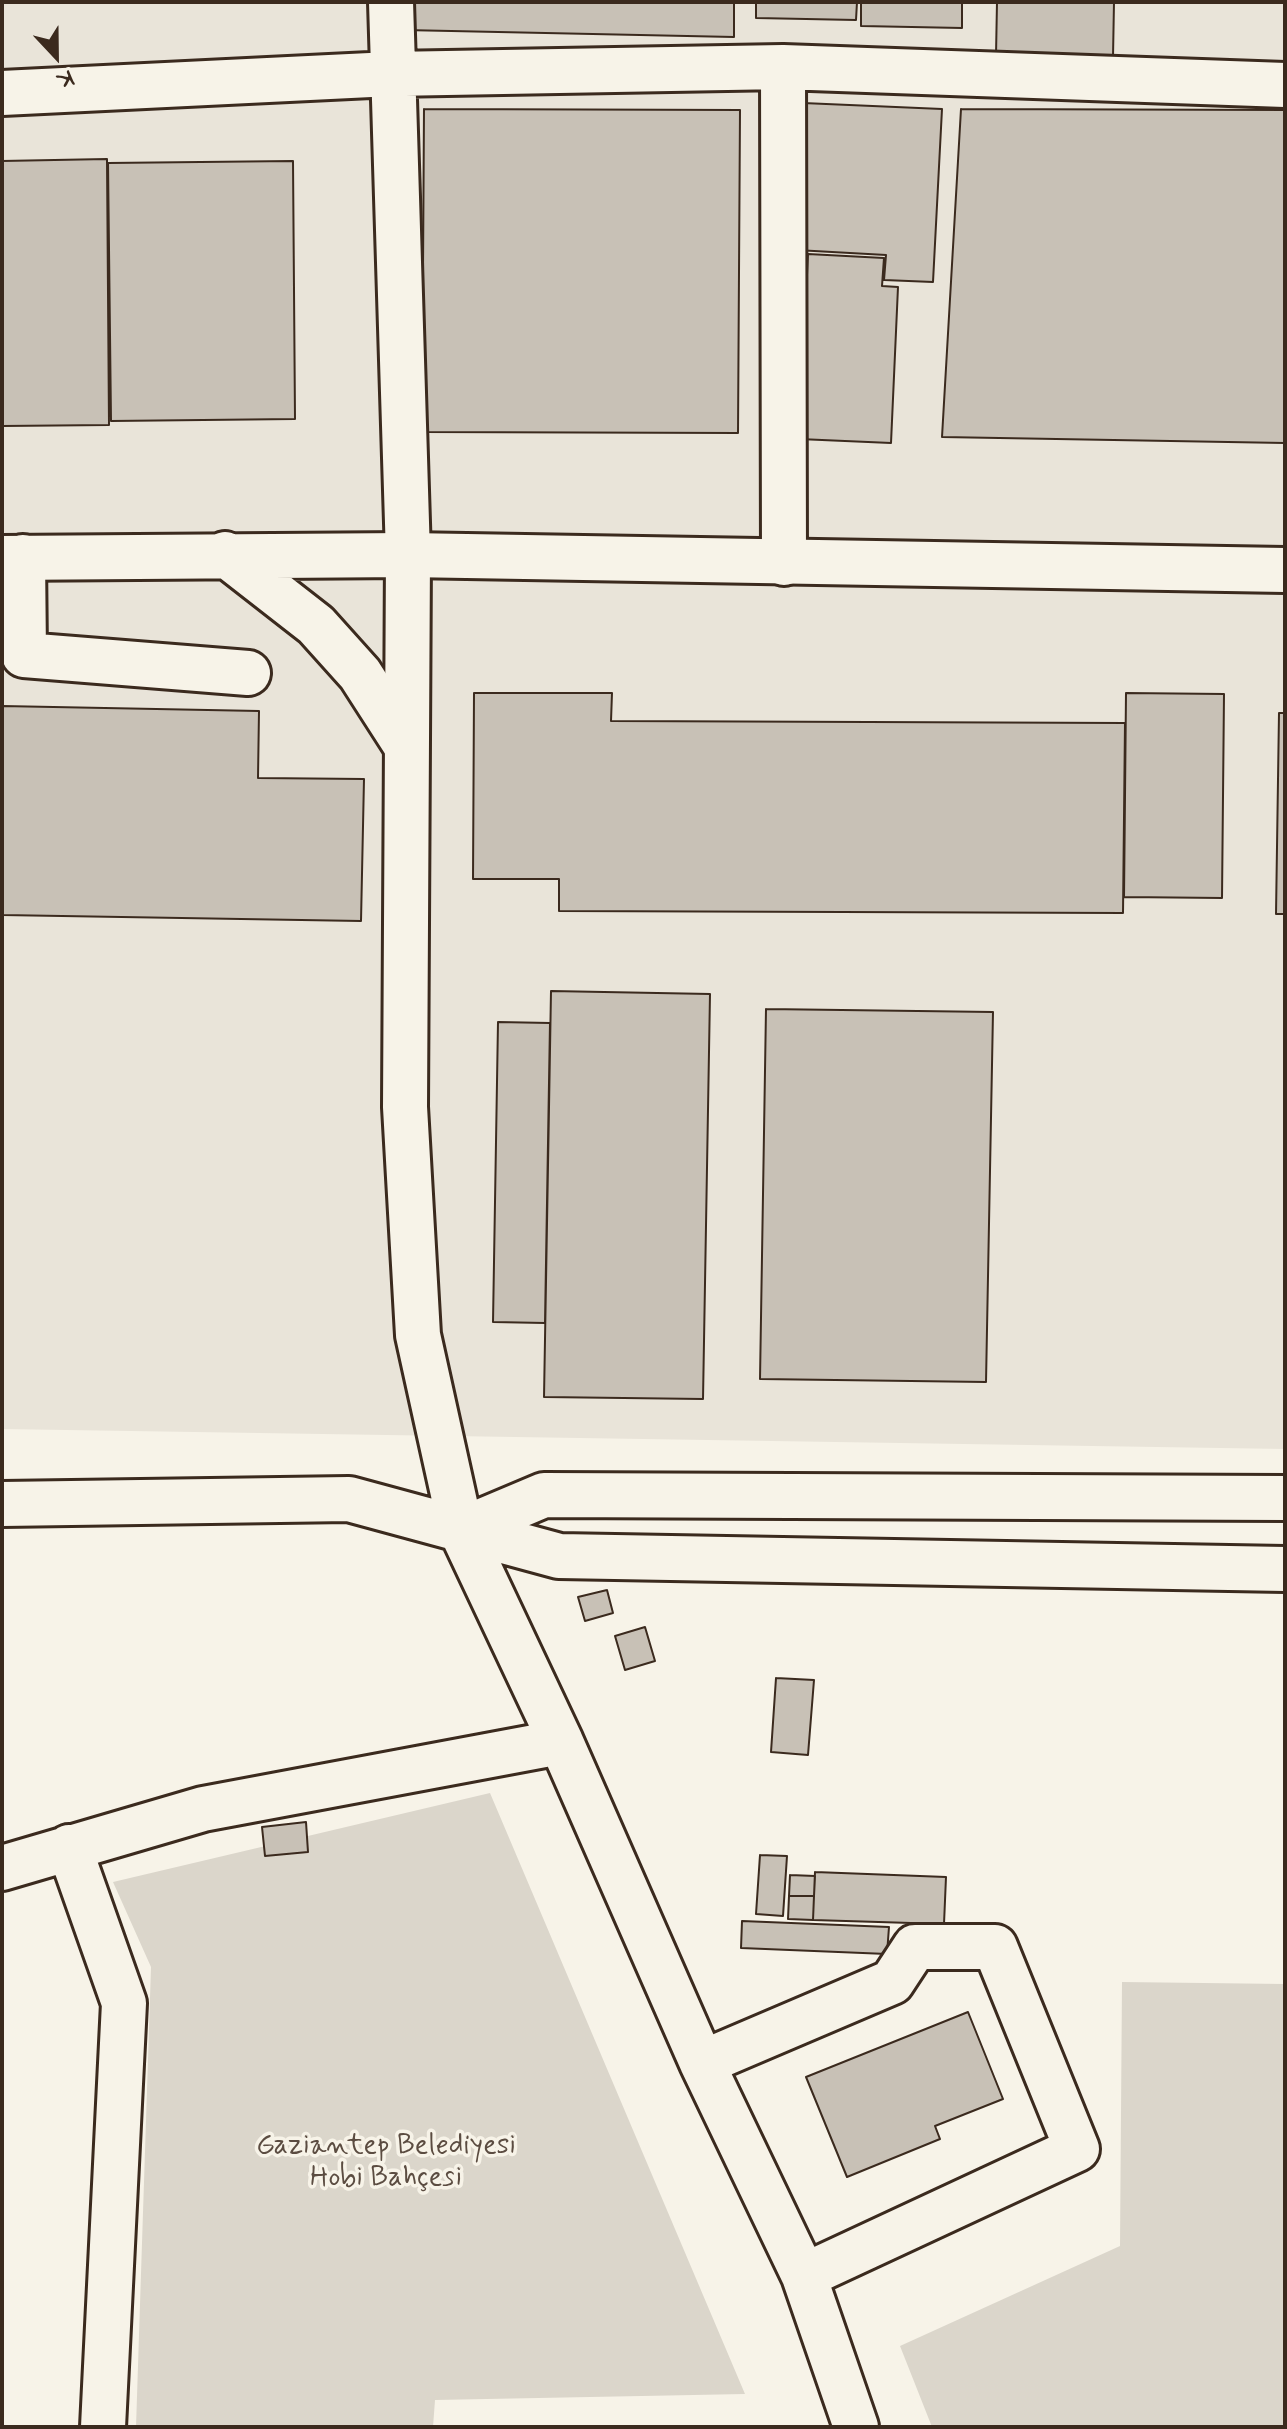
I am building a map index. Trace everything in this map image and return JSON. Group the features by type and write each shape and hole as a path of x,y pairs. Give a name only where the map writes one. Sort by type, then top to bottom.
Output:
{"street":[{"path":"391,2 408,555 405,1107 418,1335 461,1530 561,1742 702,2063 804,2276 856,2427"},
{"path":"783,67 784,563"},
{"path":"2,93 391,74 783,67 1285,85"},
{"path":"225,554 316,625 360,674 405,744"},
{"path":"248,673 24,655 13,557 408,555 1285,570"},
{"path":"461,1530 544,1495 1285,1498"},
{"path":"2,1504 349,1499 559,1556 1285,1569"},
{"path":"2,1868 203,1809 561,1742"},
{"path":"69,1847 124,2003 103,2427"},
{"path":"702,2063 892,1982 915,1947 995,1947 1077,2149 804,2276"}],"shaded area":[{"path":"2,2 1285,2 1285,1449 2,1429"}],"green space":[{"name":"Gaziantep Belediyesi Hobi Bahçesi","path":"490,1793 745,2394 435,2400 433,2427 136,2427 151,1967 113,1882"},
{"path":"1122,1982 1285,1984 1285,2427 932,2427 900,2346 1120,2246"}],"building":[{"path":"405,2 734,2 734,37 404,30"},
{"path":"756,2 857,2 856,20 756,18"},
{"path":"861,2 962,2 962,28 861,26"},
{"path":"997,2 1114,2 1113,57 996,55"},
{"path":"803,103 942,109 933,282 884,280 886,255 796,250"},
{"path":"424,109 740,110 738,433 422,432"},
{"path":"961,109 1285,110 1285,443 942,437"},
{"path":"107,159 109,425 2,426 2,161"},
{"path":"293,161 295,419 111,421 108,163"},
{"path":"808,254 884,258 882,286 898,287 891,443 799,439"},
{"path":"474,693 612,693 611,721 1125,723 1123,913 559,911 559,879 473,879"},
{"path":"1126,693 1224,694 1222,898 1124,897"},
{"path":"2,706 259,711 258,778 364,779 361,921 2,915"},
{"path":"1279,713 1285,713 1285,914 1276,914"},
{"path":"551,991 710,994 703,1399 544,1397"},
{"path":"766,1009 993,1012 986,1382 760,1379"},
{"path":"498,1022 550,1023 545,1323 493,1322"},
{"path":"607,1590 613,1613 585,1621 578,1597"},
{"path":"645,1627 655,1661 625,1670 615,1636"},
{"path":"776,1678 814,1680 808,1755 771,1752"},
{"path":"306,1822 308,1852 265,1856 262,1827"},
{"path":"760,1855 787,1856 783,1916 756,1914"},
{"path":"815,1872 946,1877 944,1924 813,1920"},
{"path":"790,1875 815,1876 814,1896 789,1896"},
{"path":"789,1896 814,1896 813,1920 788,1919"},
{"path":"742,1921 889,1927 887,1954 741,1948"},
{"path":"968,2012 1003,2099 935,2126 940,2139 847,2177 806,2077"}]}
